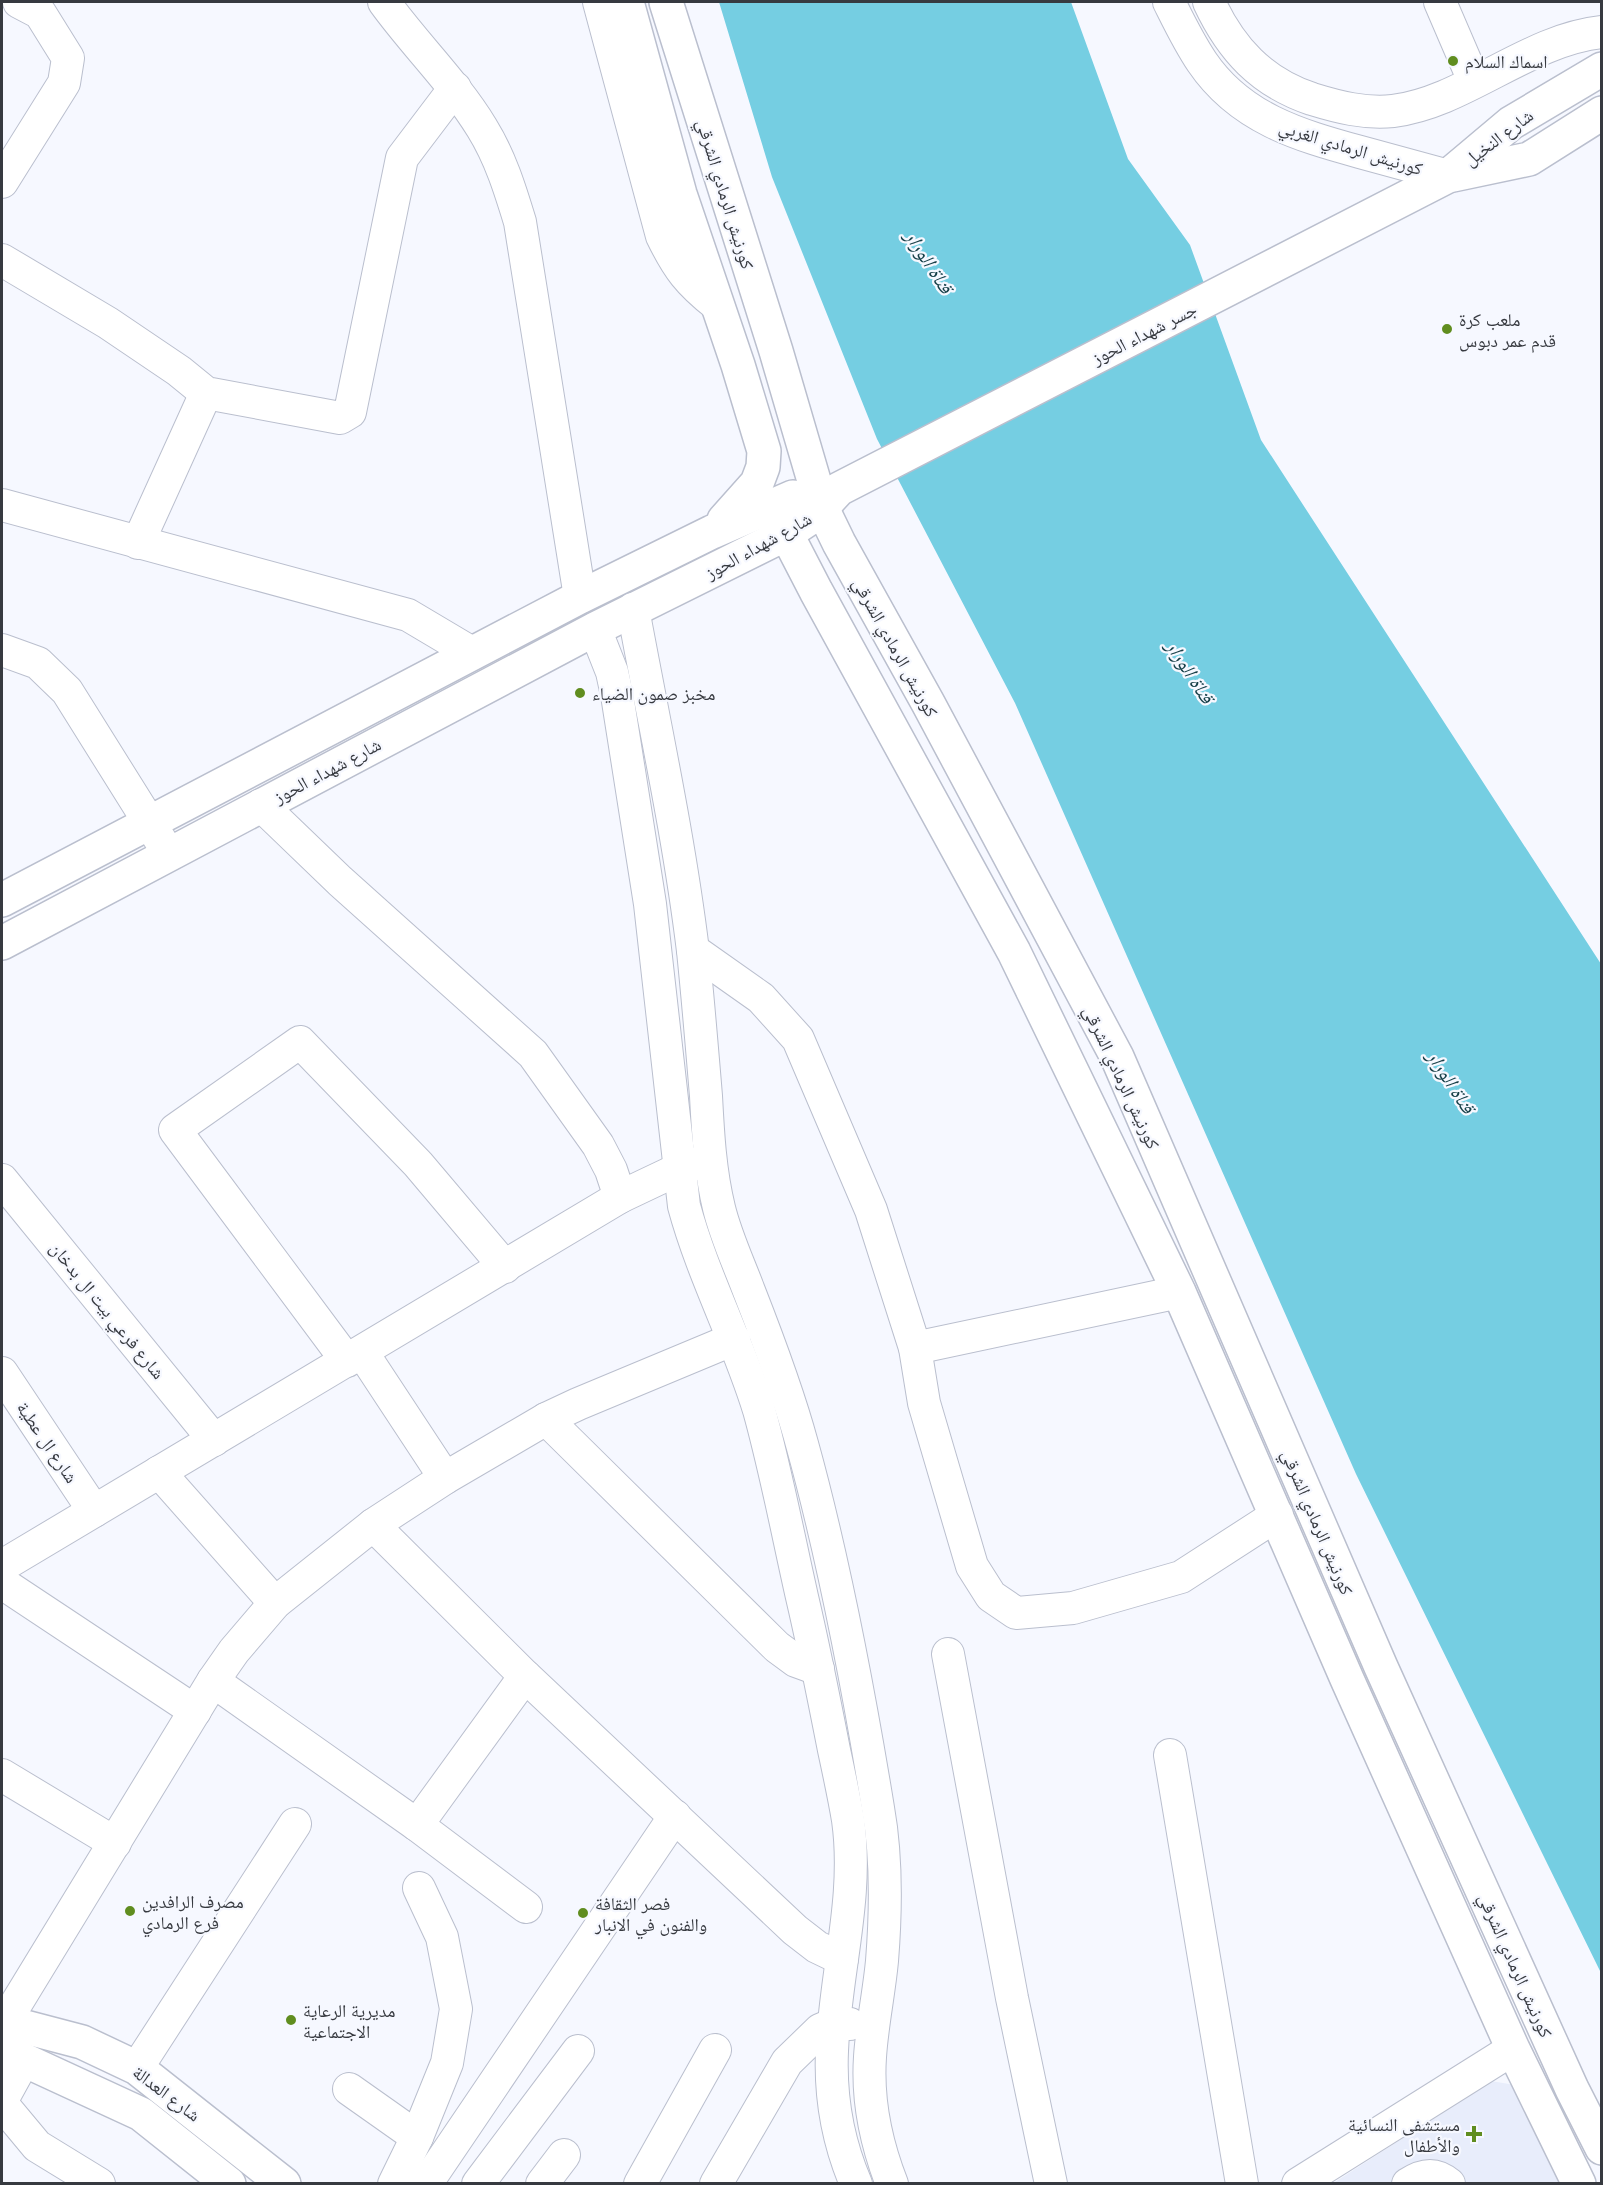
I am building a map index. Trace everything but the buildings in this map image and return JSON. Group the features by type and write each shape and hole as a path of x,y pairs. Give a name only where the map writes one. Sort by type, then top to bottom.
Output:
{"main road":[{"path":"627,2 680,194 738,365 764,451 761,476 752,491 712,532"},
{"name":"كورنيش الرمادي الشرقي","path":"666,2 776,351 825,496 1117,1057 1381,1667 1602,2148"},
{"name":"شارع النخيل","path":"1448,176 1511,123 1602,69"},
{"name":"شارع النخيل","path":"1448,176 1529,159 1602,112"},
{"name":"جسر شهداء الحوز","path":"825,496 1448,176"},
{"path":"738,365 776,351"},
{"name":"شارع شهداء الحوز","path":"2,943 633,609 729,563 779,520 825,496"},
{"name":"كورنيش الرمادي الشرقي","path":"779,520 1014,952 1179,1292 1347,1679 1513,2049 1579,2184"},
{"name":"شارع شهداء الحوز","path":"2,900 580,597 712,532 779,520"},
{"path":"729,563 743,560 770,561 796,572 816,591"},
{"path":"1347,1679 1381,1667"},
{"name":"شارع العدالة","path":"8,2039 82,2042 137,2068 284,2184"},
{"name":"شارع العدالة","path":"8,2039 141,2114 229,2184"}],"street":[{"path":"2,182 64,83 68,58 40,13 19,2"},
{"path":"384,2 399,23 455,88 483,129 501,165 520,222 580,597"},
{"path":"599,2 662,236 675,263 694,287 717,305"},
{"name":"كورنيش الرمادي الغربي","path":"1169,2 1202,63 1224,89 1250,110 1280,127 1311,139 1448,176"},
{"name":"كورنيش الرمادي الغربي","path":"1209,2 1225,33 1252,64 1268,78 1295,94 1358,111 1392,111 1425,104 1553,44 1602,32"},
{"path":"1440,2 1474,81"},
{"path":"2,260 108,323 179,371 206,393 340,418 350,412 402,158 455,88"},
{"path":"138,543 206,393"},
{"path":"2,505 408,615 472,653"},
{"path":"633,609 668,782 693,950 713,1182 726,1235 764,1328 802,1444 854,1670 880,1816 884,1864 882,1959 870,2058 872,2108 883,2161 891,2184"},
{"path":"595,629 612,672 617,695 645,869 679,1169 689,1225 734,1339 756,1401 770,1451 848,1819 850,1904 832,2051 840,2140 856,2184"},
{"path":"2,650 38,663 67,691 169,854"},
{"path":"261,805 356,895 533,1053 602,1152 620,1197"},
{"path":"693,950 761,998 798,1038 871,1210 915,1348 924,1403 972,1566 991,1596 1016,1613 1073,1608 1181,1577 1277,1515"},
{"path":"445,1478 355,1356 175,1130 300,1042 418,1164 505,1267"},
{"path":"2,1566 620,1197 679,1169 710,1159"},
{"name":"شارع فرعي بيت ال بدخان","path":"2,1180 213,1440"},
{"path":"915,1348 1179,1292"},
{"path":"99,2184 37,2146 2,2102 8,2039 115,1843 213,1681 234,1651 275,1603 373,1525 445,1478 546,1419 734,1339"},
{"name":"شارع ال عطية","path":"2,1373 94,1511"},
{"path":"546,1419 777,1647 796,1661 818,1669"},
{"path":"159,1472 275,1603"},
{"path":"373,1525 525,1676 795,1930 817,1947 842,1959"},
{"path":"2,1583 195,1711"},
{"path":"948,1654 1050,2184"},
{"path":"417,1825 525,1676"},
{"path":"213,1681 417,1825 526,1907"},
{"path":"1170,1755 1242,2184"},
{"path":"2,1775 115,1843"},
{"path":"426,2184 675,1816"},
{"path":"137,2068 295,1824"},
{"path":"394,2184 417,2137 447,2063 456,2009 442,1937 419,1888"},
{"path":"716,2184 787,2062 820,2030 834,2024 874,2024"},
{"path":"1298,2184 1513,2049"},
{"path":"640,2184 715,2050"},
{"path":"478,2184 578,2051"},
{"path":"349,2089 417,2137"},
{"path":"542,2184 564,2155"},
{"path":"1408,2184 1419,2177 1436,2175 1449,2184"}],"shaded area":[{"name":"مستشفى النسائية والأطفال","path":"1491,2081 1515,2085 1562,2184 1332,2184"}],"water":[{"name":"قناة الورار","path":"719,2 1071,2 1128,159 1190,245 1261,440 1601,964 1601,1973 1356,1474 1015,703 877,439 772,177"}],"place":[{"name":"اسماك السلام","path":"1453,61"},
{"name":"ملعب كرة قدم عمر دبوس","path":"1447,329"},
{"name":"مخبز صمون الضياء","path":"580,693"},
{"name":"مصرف الرافدين فرع الرمادي","path":"130,1911"},
{"name":"فصر الثقافة والفنون في الانبار","path":"583,1913"},
{"name":"مديرية الرعاية الاجتماعية","path":"291,2020"},
{"name":"مستشفى النسائية والأطفال","path":"1474,2134"}]}
